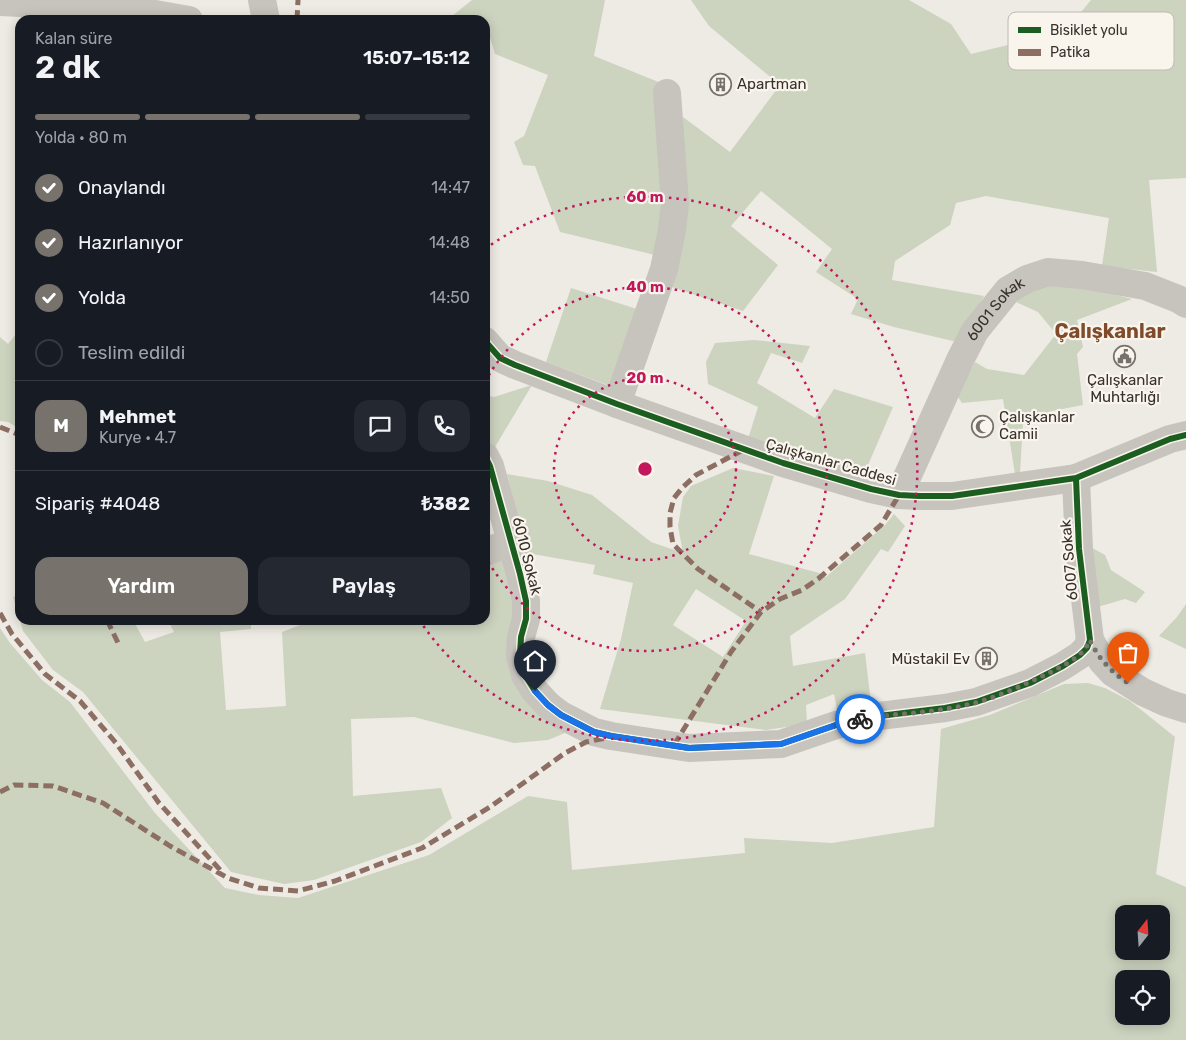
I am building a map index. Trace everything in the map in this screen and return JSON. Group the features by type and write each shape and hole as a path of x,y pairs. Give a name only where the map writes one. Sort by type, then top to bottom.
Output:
{"street":[{"path":"262,0 265,15"},
{"path":"0,2 121,8 161,15"},
{"path":"617,404 664,270 672,230 675,203 667,93"},
{"name":"6001 Sokak","path":"899,495 967,346 975,331 1008,290 1027,279 1048,272 1082,274 1145,286 1186,304"},
{"name":"Çalışkanlar Caddesi","path":"490,354 617,404 783,463 871,489 899,495 952,496 1076,478 1186,435"},
{"name":"6010 Sokak","path":"490,466 512,542 526,602 526,619 521,637 520,656 525,675 535,691 548,705 561,715 594,732 689,748 781,744 836,725 871,717 945,708 976,702 1030,683 1063,666 1080,655 1087,648 1090,640"},
{"name":"6007 Sokak","path":"1076,478 1079,549 1090,640 1102,662 1113,673 1143,692 1186,709"},
{"path":"490,550 512,542"}],"green space":[{"path":"472,0 605,0 594,56 661,83 666,200 655,255 560,232 535,166 523,165 514,142 524,136 548,75 495,54 490,38 490,15 453,15"},
{"path":"691,0 909,0 951,24 971,54 1008,45 1008,70 1174,70 1174,12 1081,12 1091,0 1186,0 1186,178 1149,180 1157,272 1102,266 1109,218 986,196 956,203 950,225 895,261 892,280 984,296 957,342 894,327 851,314 858,299 816,272 832,249 761,191 731,226 778,265 743,311 669,286 683,117 730,152 780,85 709,26"},
{"path":"1064,282 1132,299 1077,320 1083,347 1077,354 1083,405 1052,411 1023,422 1020,473 1015,474 1003,399 962,403 956,394 975,362 987,369 1024,375 1056,334 1038,312 1016,302 1026,293 1044,285"},
{"path":"571,288 640,310 613,387 546,362"},
{"path":"15,335 15,426 8,422 0,421 0,337 8,344"},
{"path":"754,340 810,346 802,363 771,353 757,383 815,418 834,389 893,407 865,472 748,439 758,407 708,384 706,362 715,343"},
{"path":"532,385 492,452 490,449 490,396 494,397"},
{"path":"733,468 774,476 749,554 819,573 826,577 885,525 894,514 905,526 888,552 881,549 845,599 790,636 793,666 865,653 871,703 838,715 834,694 806,705 807,724 766,730 600,709 621,639 633,583 593,574 595,565 527,553 507,474 548,481 592,495 651,542 683,553 678,526 683,497 691,486","holes":["696,589 746,621 723,657 673,625"]},
{"path":"1087,545 1105,555 1111,570 1145,592 1136,603 1125,599 1094,608"},
{"path":"501,558 519,592 530,702 565,733 548,740 514,743 414,717 351,719 353,796 441,788 452,818 421,842 314,880 284,884 231,872 83,692 53,670 23,631 21,625 136,625 145,642 174,632 170,625 251,625 251,629 220,632 226,710 286,706 282,632 300,625 490,625 490,564"},
{"path":"1186,604 1186,649 1159,636 1177,617"},
{"path":"0,628 10,643 42,680 70,702 155,813 225,888 259,895 298,898 429,855 528,796 567,802 572,870 745,853 744,838 832,843 934,827 941,729 990,715 1064,684 1088,683 1105,688 1130,701 1175,737 1156,874 1186,887 1186,1040 0,1040"}],"marked path":[{"path":"297,15 298,0"},
{"path":"0,427 15,433"},
{"path":"743,450 696,475 682,488 674,498 670,513 670,527 673,544 698,569 761,612"},
{"path":"674,745 731,652 761,612 780,599 802,590 818,579 881,525 899,495"},
{"path":"0,613 12,634 45,674 80,701 116,743 159,803 222,872"},
{"path":"109,625 120,647"},
{"path":"0,792 14,785 53,786 103,803 170,846 228,878 259,888 298,891 335,881 422,848 490,807 565,753 586,742 606,738"}],"cycle path":[{"path":"490,347 500,358 515,365 617,404 783,463 871,489 899,495 952,496 1076,478 1170,439 1186,435"},
{"path":"490,466 526,601 526,619 521,637 520,656 525,675 535,691 561,715 594,732 689,748 781,744 836,725 871,717 945,708 976,702 1030,683 1080,655 1087,648 1090,640 1079,549 1076,478"}],"way so far":[{"path":"860,719 945,708 976,702 998,695 1030,683 1063,666 1080,655 1087,648 1090,640 1102,662 1113,673 1128,683"}],"place":[{"name":"Apartman","path":"721,84"},
{"name":"Çalışkanlar Muhtarlığı","path":"1125,357"},
{"name":"Çalışkanlar Camii","path":"983,426"},
{"name":"Müstakil Ev","path":"986,659"}],"district":[{"name":"Çalışkanlar","path":"1110,331"}],"route":[{"path":"535,691 561,715 594,732 689,748 781,744 836,725 860,719"}]}
